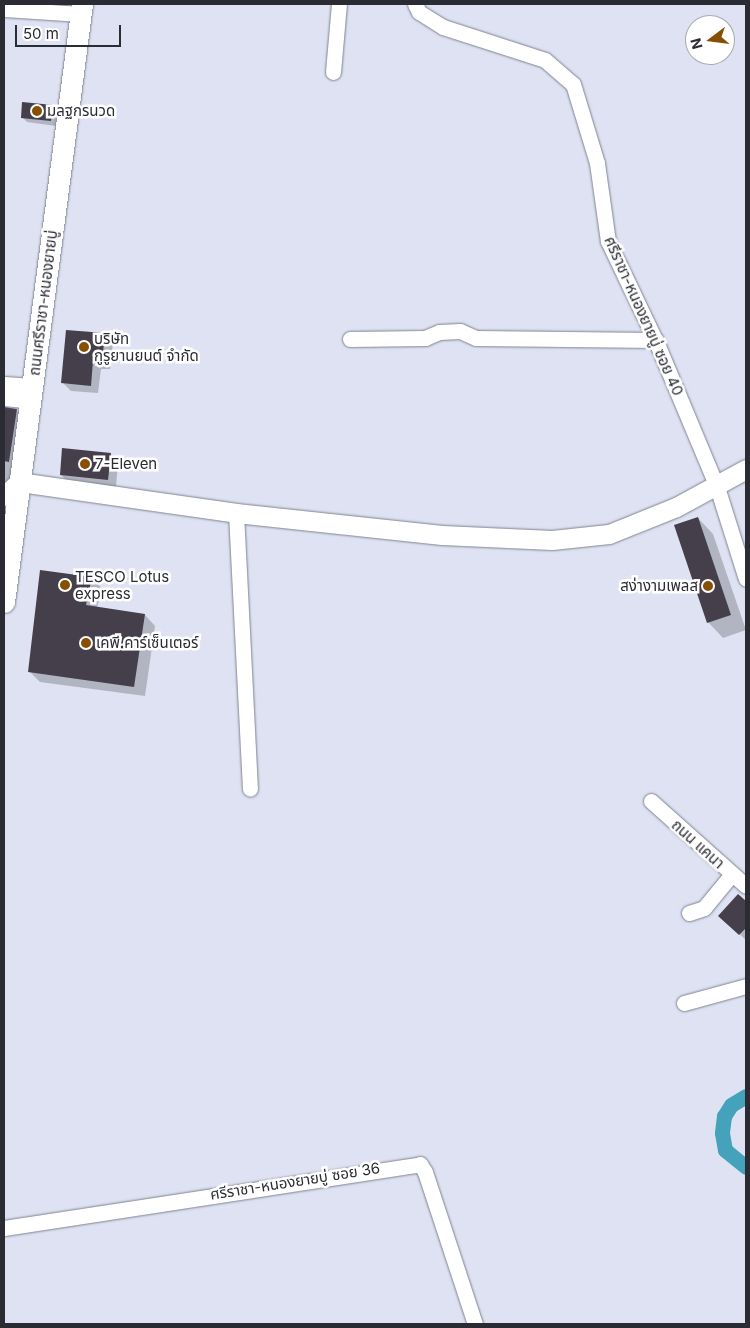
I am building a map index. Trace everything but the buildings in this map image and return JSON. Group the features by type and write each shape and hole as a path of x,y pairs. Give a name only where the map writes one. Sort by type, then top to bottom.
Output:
{"main road":[{"name":"ถนนศรีราชา-หนองยายบู่","path":"4,602 12,489 32,394 81,9"}],"street":[{"path":"332,72 339,4"},
{"name":"ศรีราชา-หนองยายบู่ ซอย 40","path":"415,4 419,12 443,27 546,60 573,84 597,163 608,241 656,340 717,487 746,579"},
{"path":"4,8 81,9"},
{"path":"350,339 425,338 440,332 460,331 476,338 656,340"},
{"path":"4,384 32,394"},
{"path":"4,398 32,394"},
{"path":"12,489 442,534 552,540 609,534 717,487 746,468"},
{"path":"236,513 250,789"},
{"name":"ถนน แคนา","path":"651,801 746,886"},
{"path":"689,913 704,908 732,874"},
{"path":"684,1003 746,986"},
{"name":"ศรีราชา-หนองยายบู่ ซอย 36","path":"4,1228 420,1164 425,1172 475,1324"}],"waterway":[{"path":"746,1096 731,1105 724,1116 722,1133 725,1150 746,1167"}],"place":[{"name":"มลฐกรนวด","path":"37,111"},
{"name":"บริษัท กูรูยานยนต์ จำกัด","path":"84,347"},
{"name":"7-Eleven","path":"85,464"},
{"name":"TESCO Lotus express","path":"65,585"},
{"name":"สง่างามเพลส","path":"708,586"},
{"name":"เคพี.คาร์เซ็นเตอร์","path":"86,643"}]}
